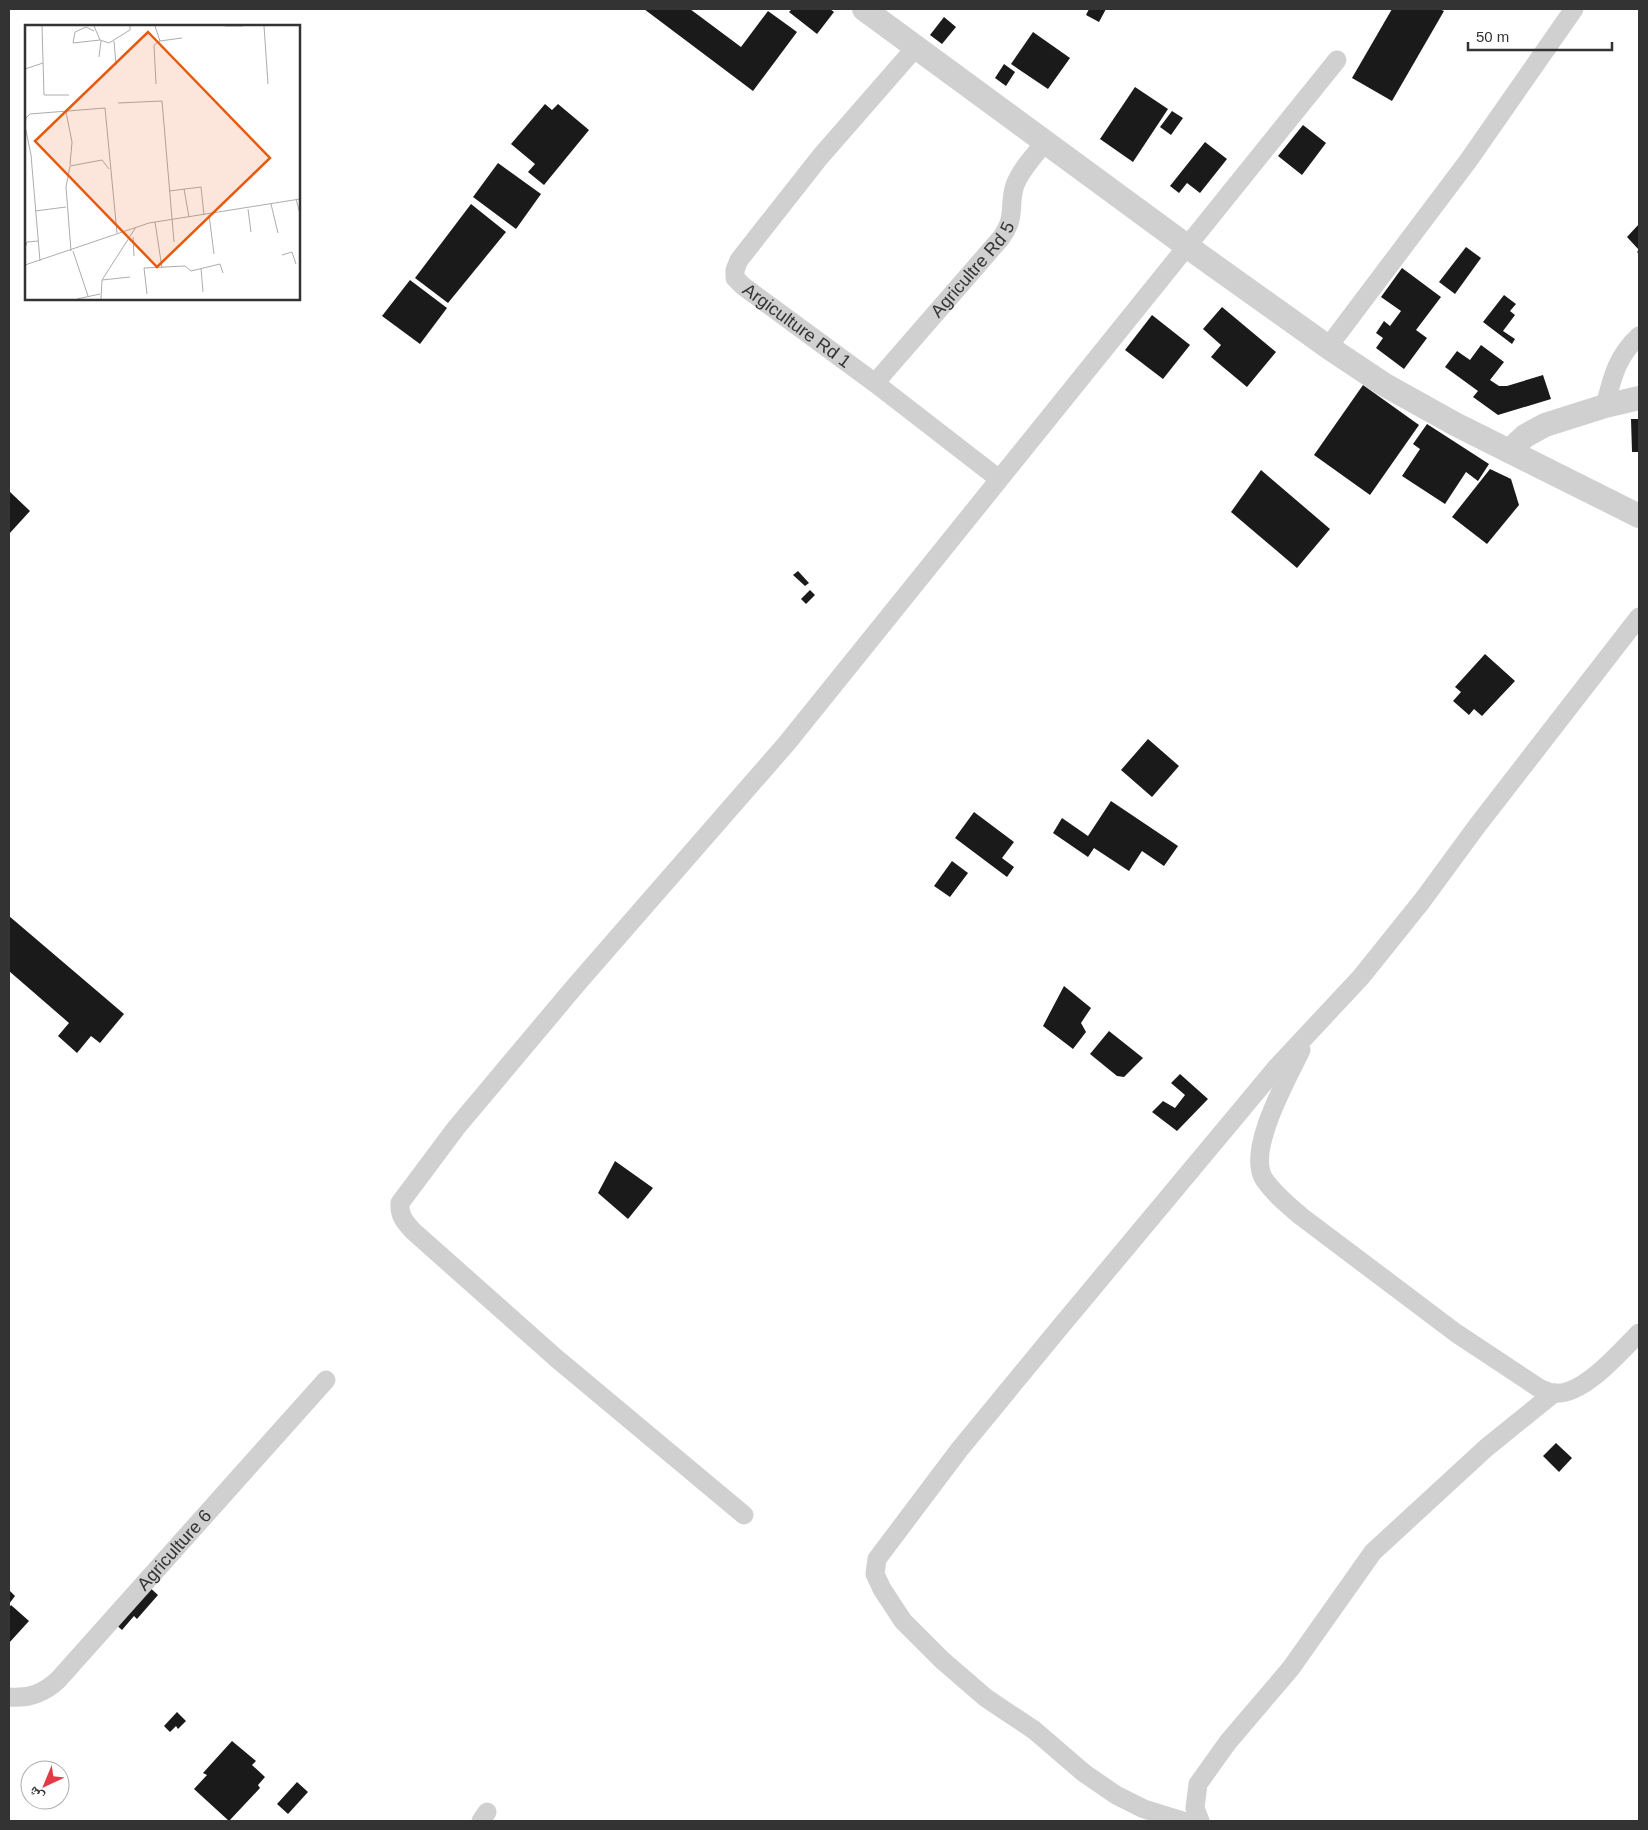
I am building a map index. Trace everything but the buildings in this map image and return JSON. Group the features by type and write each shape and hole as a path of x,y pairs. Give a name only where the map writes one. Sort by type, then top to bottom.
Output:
{"street":[{"path":"1328,347 1468,160 1574,9"},
{"path":"872,11 916,47 1188,247 1328,347 1393,389 1455,424 1639,516"},
{"name":"Argiculture Rd 1","path":"916,47 820,157 739,260 735,270 735,278 743,286 875,383 999,479"},
{"path":"744,1515 556,1358 413,1231 404,1221 400,1211 400,1203 456,1128 519,1053 787,743 1337,60"},
{"name":"Agricultre Rd 5","path":"875,383 1001,238 1012,219 1013,193 1019,176 1045,142"},
{"path":"1605,406 1615,369 1631,343 1639,336"},
{"path":"1509,451 1525,436 1545,424 1639,398"},
{"path":"1183,1821 1144,1809 1116,1795 1084,1773 1034,1730 986,1698 942,1660 903,1621 882,1589 875,1574 877,1559 959,1450 1148,1221 1276,1068 1361,977 1422,901 1476,826 1639,617"},
{"path":"1309,1032 1274,1106 1265,1130 1258,1160 1263,1178 1280,1197 1302,1217 1456,1333 1539,1388 1554,1394 1568,1392 1585,1384 1639,1333"},
{"name":"Agriculture 6","path":"9,1696 28,1696 50,1688 326,1380"},
{"path":"1200,1821 1195,1808 1198,1784 1228,1742 1292,1668 1374,1552 1486,1448 1554,1394"}]}
